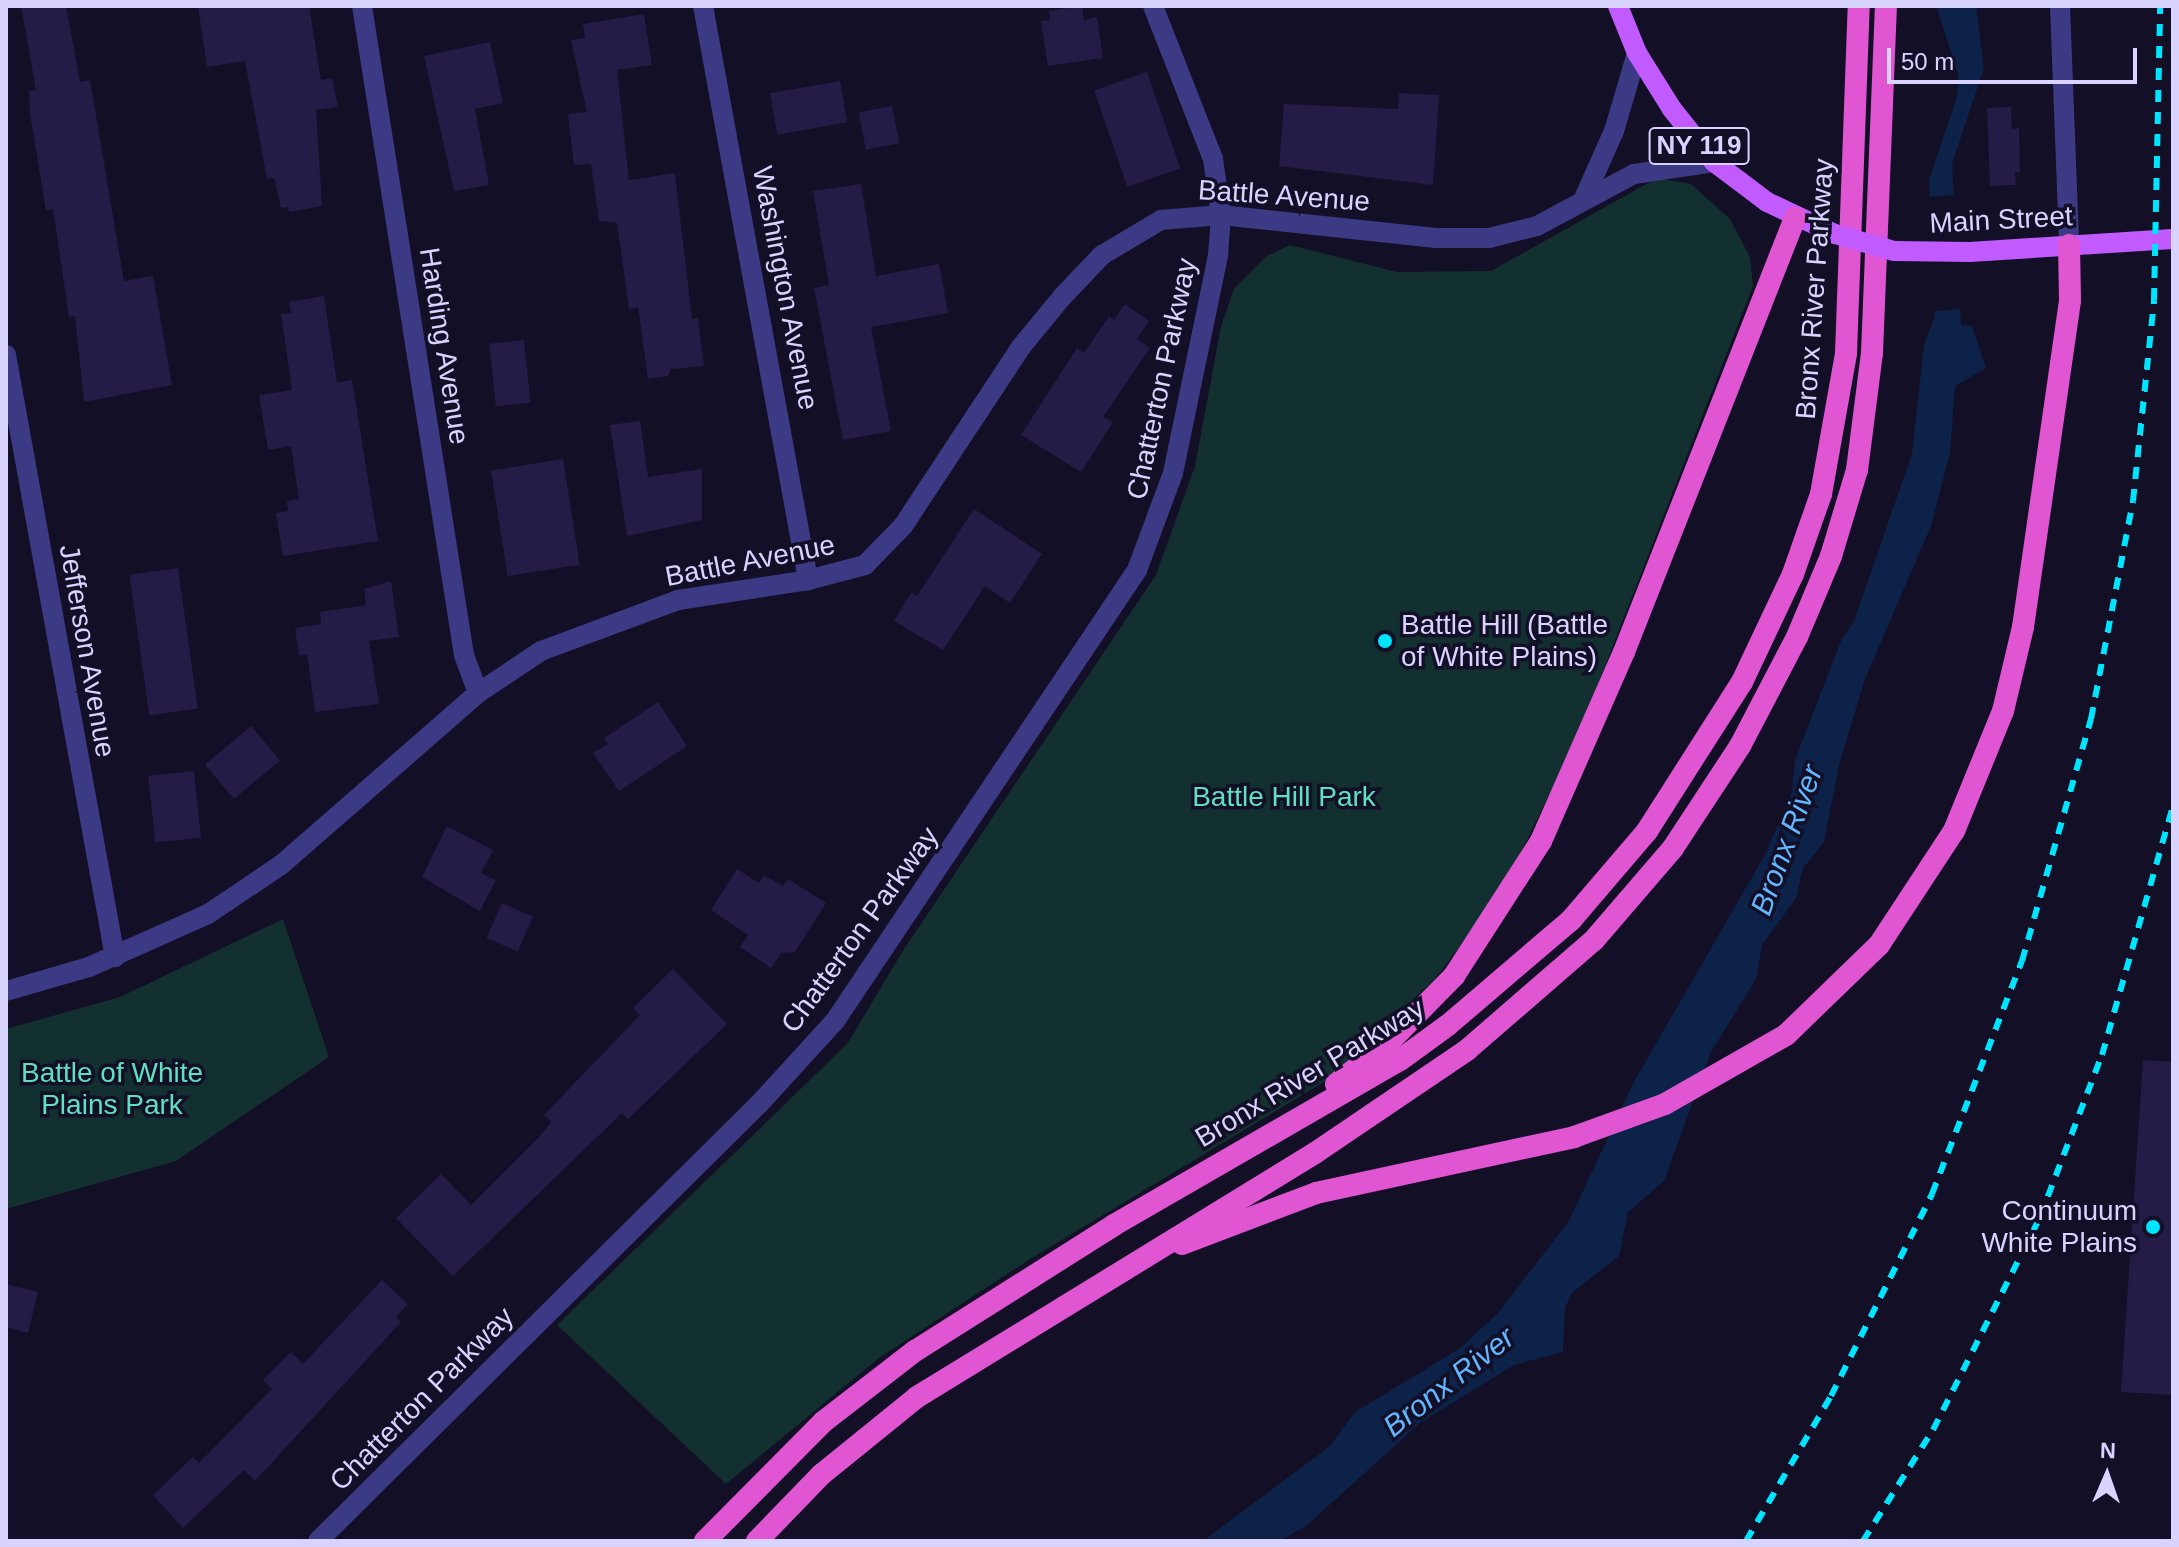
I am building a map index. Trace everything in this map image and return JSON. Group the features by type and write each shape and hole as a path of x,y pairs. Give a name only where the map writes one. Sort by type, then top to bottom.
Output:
{"highway":[{"name":"Bronx River Parkway","path":"705,1541 823,1422 915,1351 1279,1128 1400,1060 1494,990 1571,920 1684,780 1742,682 1804,547 1834,435 1847,338 1859,6"},
{"name":"Bronx River Parkway","path":"757,1541 822,1474 917,1397 1114,1271 1367,1120 1515,1013 1635,896 1740,746 1820,583 1857,470 1872,353 1886,6"},
{"path":"1279,1128 1430,1003 1478,945 1541,841 1624,652 1795,217"},
{"path":"1114,1271 1316,1193 1574,1137 1665,1104 1753,1057 1819,1008 1903,916 1954,831 1989,752 2023,627 2070,300 2069,245"}],"main road":[{"name":"NY 119","path":"1618,6 1637,53 1672,109 1714,162 1737,183 1795,217"},
{"path":"1635,6 1637,53"},
{"name":"Main Street","path":"1795,217 1835,234 1894,251 1970,252 2173,239"}],"street":[{"name":"Harding Avenue","path":"362,6 464,655 478,693"},
{"name":"Washington Avenue","path":"703,6 808,580"},
{"name":"Chatterton Parkway","path":"318,1541 760,1103 863,985 1120,599 1152,541 1173,473 1218,255 1221,215 1213,159 1153,6"},
{"path":"2060,6 2069,245"},
{"path":"1585,196 1614,131 1637,53"},
{"name":"Battle Avenue","path":"6,991 115,957 208,914 281,865 478,693 541,651 625,618 708,593 852,571 880,554 1021,347 1102,255 1161,220 1221,215 1436,238 1489,238 1537,226 1585,196 1634,174 1714,162"},
{"name":"Jefferson Avenue","path":"6,355 115,957"}],"green space":[{"name":"Battle Hill Park","path":"1657,178 1691,184 1730,219 1750,257 1753,286 1577,738 1521,852 1477,923 1435,979 1327,1080 1027,1261 879,1358 726,1484 557,1325 848,1043 902,952 1156,575 1195,466 1221,326 1234,289 1267,256 1290,245 1397,272 1491,271"},
{"name":"Battle of White Plains Park","path":"283,919 329,1057 176,1161 6,1209 6,1029 120,997"}],"water":[{"name":"Bronx River","path":"1936,6 1976,6 1984,68 1952,164 1961,325 1972,326 1986,368 1955,386 1950,453 1931,526 1865,679 1840,761 1824,842 1803,868 1796,898 1762,945 1756,979 1711,1052 1664,1181 1628,1212 1619,1256 1573,1292 1565,1307 1563,1352 1514,1365 1420,1423 1306,1526 1280,1541 1203,1541 1329,1447 1355,1412 1459,1349 1498,1313 1569,1221 1635,1080 1766,853 1792,792 1795,760 1841,641 1854,621 1912,454 1924,345 1935,316 1929,180 1957,97 1958,74"}],"pier":[{"path":"1957,195 1965,309 1934,311 1926,197"}],"building":[{"path":"21,6 66,6 80,82 90,80 124,281 153,276 172,385 84,402 75,316 69,317 53,209 46,211 30,114 29,91 36,90"},
{"path":"198,6 309,6 321,80 332,78 338,107 316,110 322,206 289,212 288,207 281,208 274,178 267,179 245,61 207,67"},
{"path":"1082,6 1084,20 1097,17 1103,58 1048,66 1041,21 1050,20 1049,11"},
{"path":"644,14 652,65 617,70 629,180 675,173 692,319 698,318 704,366 671,369 668,376 648,379 638,307 629,309 617,223 599,221 591,164 574,165 568,114 587,112 571,40 585,38 583,24"},
{"path":"490,42 503,103 475,109 489,185 454,191 424,56"},
{"path":"1147,72 1180,168 1127,187 1094,90"},
{"path":"840,81 847,122 777,135 770,93"},
{"path":"1399,93 1439,95 1433,185 1279,166 1284,104 1398,109"},
{"path":"892,106 899,143 866,150 859,112"},
{"path":"2011,107 2012,129 2019,128 2020,172 2015,172 2016,185 1990,186 1987,108"},
{"path":"861,184 876,276 939,264 948,313 871,327 891,431 843,440 814,288 829,285 813,191"},
{"path":"324,296 337,383 352,380 378,541 283,556 276,513 288,511 287,501 299,499 291,446 268,450 259,395 292,390 281,314 291,313 289,302"},
{"path":"1125,304 1149,321 1137,339 1150,348 1103,417 1113,422 1081,472 1021,435 1077,348 1084,353 1109,316 1114,320"},
{"path":"524,340 531,403 496,406 489,344"},
{"path":"640,421 648,477 702,469 702,520 627,536 610,425"},
{"path":"563,459 580,565 508,576 491,470"},
{"path":"974,509 1042,554 1010,603 985,586 943,650 894,621 911,593 917,596"},
{"path":"178,568 198,709 149,715 129,575"},
{"path":"391,581 399,637 369,641 379,704 315,712 307,654 299,656 295,628 321,624 320,612 366,605 364,589"},
{"path":"658,702 687,746 619,791 593,753 608,744 604,738"},
{"path":"251,726 280,760 234,799 205,765"},
{"path":"194,771 201,838 155,842 148,776"},
{"path":"447,826 493,850 481,873 496,880 480,911 422,877"},
{"path":"737,869 759,883 764,875 783,886 788,879 826,903 795,952 781,953 771,968 740,947 748,935 711,910"},
{"path":"502,903 533,917 518,952 487,938"},
{"path":"673,969 727,1024 628,1119 622,1113 453,1276 396,1218 441,1174 471,1205 541,1135 551,1122 544,1115 640,1015 633,1008"},
{"name":"Continuum White Plains","path":"2143,1060 2173,1062 2173,1395 2121,1392"},
{"path":"382,1280 408,1304 396,1317 401,1322 255,1481 244,1470 183,1528 153,1495 193,1457 199,1463 272,1389 263,1380 291,1352 303,1364"},
{"path":"6,1284 38,1292 28,1333 6,1327"}],"railway":[{"path":"1746,1541 1831,1396 1932,1194 2022,961 2091,719 2133,501 2154,300 2160,6"},
{"path":"1863,1541 1933,1430 2040,1217 2102,1055 2173,805"}],"place":[{"name":"Battle Hill (Battle of White Plains)","path":"1385,641"},
{"name":"Continuum White Plains","path":"2153,1227"}]}
